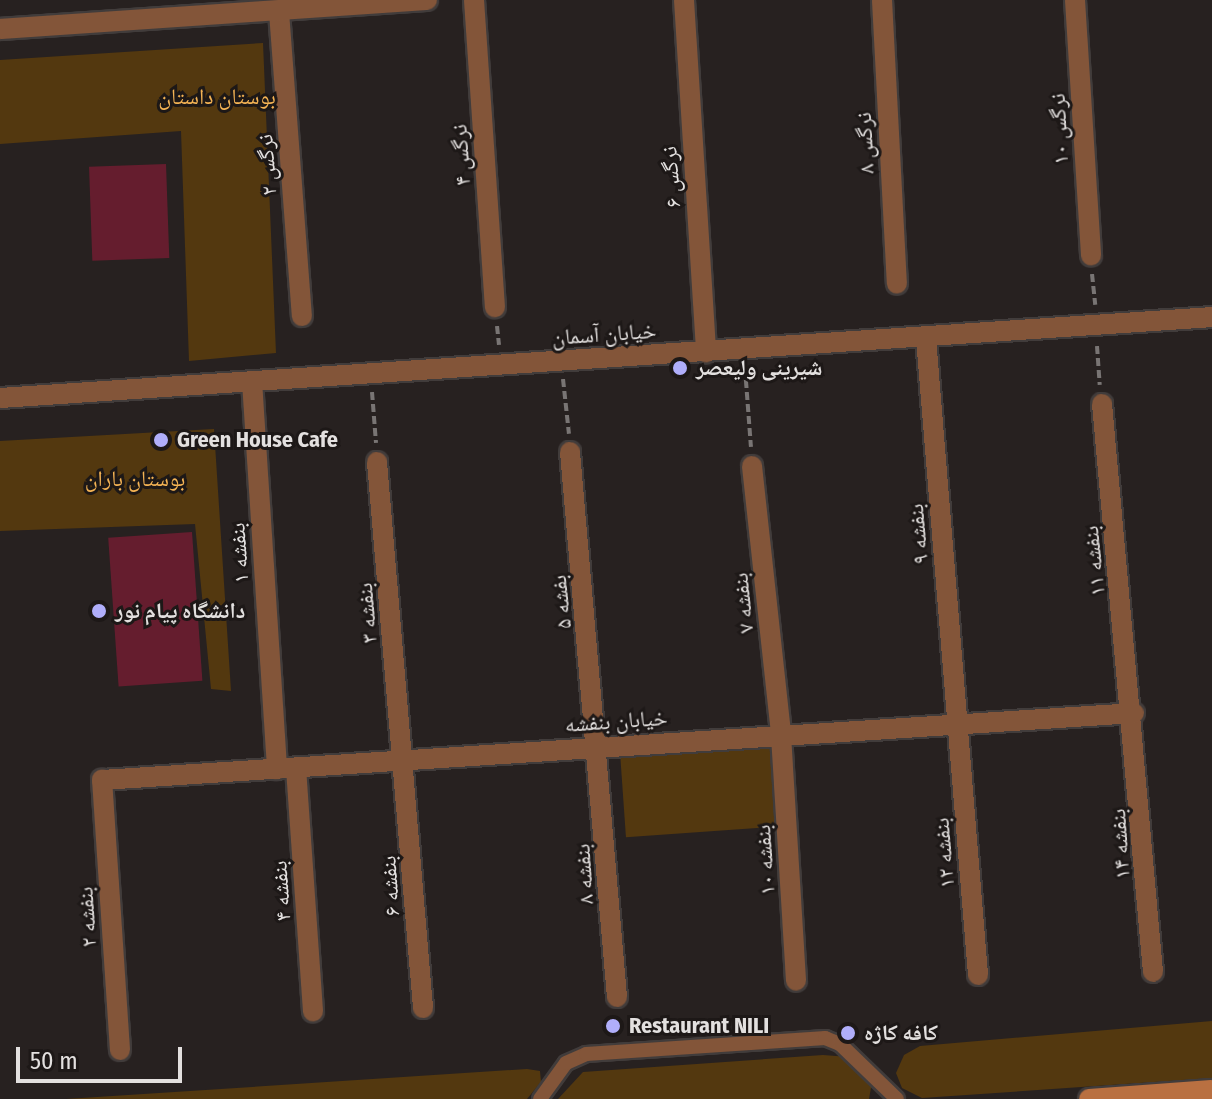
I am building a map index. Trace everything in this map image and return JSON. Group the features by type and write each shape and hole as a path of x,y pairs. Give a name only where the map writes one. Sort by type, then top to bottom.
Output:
{"main road":[{"path":"1089,1099 1212,1090"}],"street":[{"path":"0,29 250,7 279,12 427,0"},
{"name":"نرگس ۴","path":"474,0 495,307"},
{"name":"نرگس ۶","path":"684,0 706,352"},
{"name":"نرگس ۸","path":"882,0 897,284"},
{"name":"نرگس ۱۰","path":"1075,0 1091,256"},
{"name":"نرگس ۲","path":"279,12 302,316"},
{"name":"خیابان آسمان","path":"0,398 1212,317"},
{"name":"بنفشه ۹","path":"926,338 957,727"},
{"name":"بنفشه ۱","path":"252,381 287,768"},
{"name":"بنفشه ۱۱","path":"1102,404 1134,713"},
{"name":"بفشه ۵","path":"570,452 599,746"},
{"name":"بنفشه ۳","path":"377,462 405,760"},
{"name":"بنفشه ۷","path":"752,466 781,735"},
{"name":"خیابان بنفشه","path":"102,780 599,746 957,727 1134,713"},
{"name":"بنفشه ۱۴","path":"1134,713 1153,972"},
{"name":"بنفشه ۱۲","path":"957,727 978,975"},
{"name":"بنفشه ۱۰","path":"781,735 796,981"},
{"name":"بنفشه ۸","path":"599,746 617,997"},
{"name":"بنفشه ۶","path":"405,760 423,1008"},
{"name":"بنفشه ۴","path":"287,768 313,1011"},
{"name":"بنفشه ۲","path":"102,780 120,1050"}],"lane":[{"path":"540,1099 566,1063 586,1054 825,1038 840,1044 897,1099"}],"path":[{"path":"495,307 501,365"},
{"path":"744,350 752,466"},
{"path":"561,361 570,452"},
{"path":"370,373 377,462"}],"green space":[{"name":"بوستان داستان","path":"263,43 276,353 189,361 181,131 0,144 0,60"},
{"name":"بوستان باران","path":"214,429 231,691 211,689 195,524 0,531 0,441"},
{"path":"770,747 776,827 626,837 620,757"},
{"path":"1212,1021 1212,1078 922,1098 902,1088 896,1073 904,1055 920,1046"},
{"path":"823,1055 849,1057 872,1082 869,1099 558,1099 583,1072"},
{"path":"527,1069 540,1071 541,1082 527,1099 66,1099"}],"building":[{"path":"166,164 169,258 92,261 89,167"},
{"path":"192,532 202,681 119,686 108,538"}],"place":[{"name":"شیرینی ولیعصر","path":"680,368"},
{"name":"Green House Cafe","path":"161,440"},
{"name":"دانشگاه پیام نور","path":"99,611"},
{"name":"Restaurant NILI","path":"613,1026"},
{"name":"کافه کاژه","path":"848,1033"}]}
